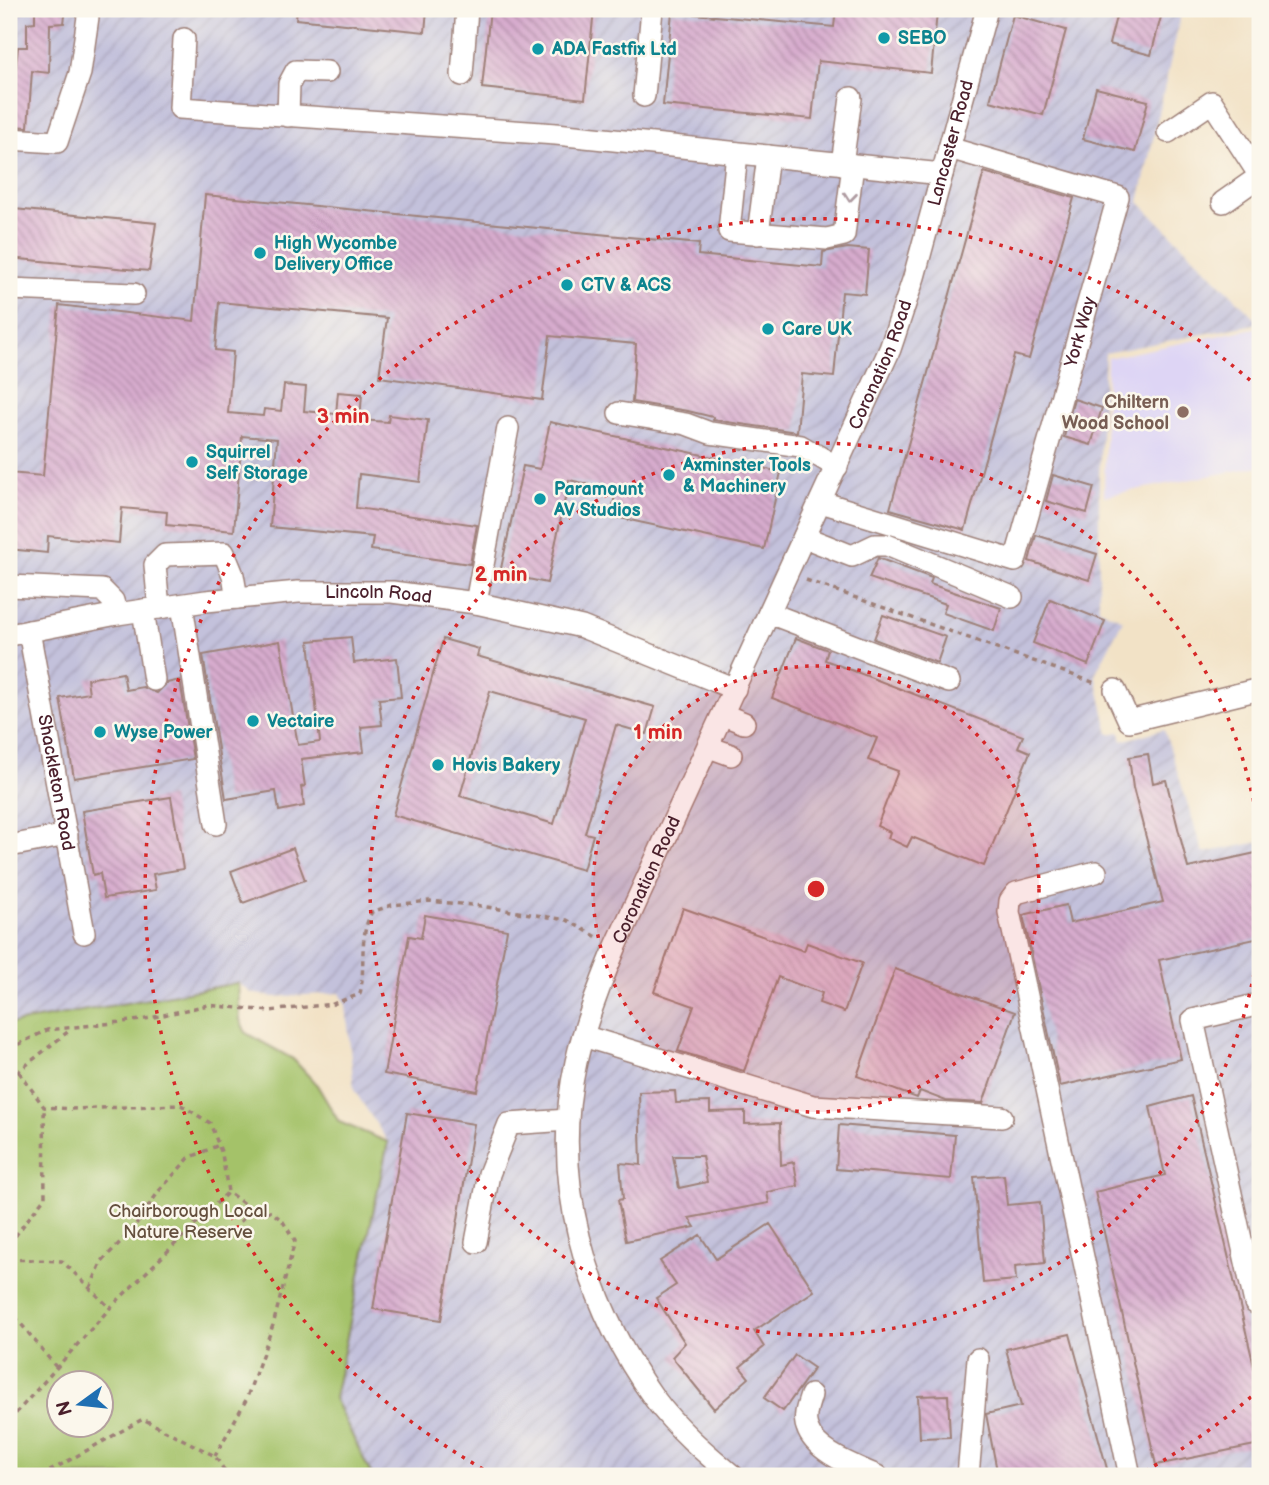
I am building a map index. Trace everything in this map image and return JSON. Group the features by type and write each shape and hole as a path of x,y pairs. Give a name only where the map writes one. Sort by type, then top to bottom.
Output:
{"street":[{"path":"462,75 467,9"},
{"path":"644,96 652,9"},
{"name":"Lancaster Road","path":"914,277 987,9"},
{"path":"9,139 57,142 80,73 88,17"},
{"path":"184,39 180,108 556,134 942,174"},
{"path":"288,116 289,84 296,71 327,72"},
{"path":"737,153 729,231 838,238 846,230 851,98"},
{"path":"1168,132 1212,103 1260,176 1223,202"},
{"name":"York Way","path":"821,502 1015,561 1118,197 949,148"},
{"path":"758,233 768,156"},
{"name":"Coronation Road","path":"733,1476 698,1446 656,1400 621,1348 578,1238 569,1180 568,1120 575,1062 592,1004 616,946 890,349 914,277"},
{"path":"9,289 134,293"},
{"path":"619,413 686,424 710,433 801,446 837,467"},
{"path":"476,603 508,428"},
{"path":"804,537 852,556 876,545 887,545 1012,597"},
{"path":"154,680 151,609 155,565 165,555 224,554 233,575 237,598"},
{"path":"9,586 102,590 113,601 117,614"},
{"name":"Lincoln Road","path":"19,633 117,614 237,598 298,592 392,592 476,603 582,626 697,676 736,689"},
{"path":"181,605 216,824"},
{"path":"769,613 949,682"},
{"name":"Shackleton Road","path":"19,633 66,835 85,933"},
{"path":"1115,690 1129,721 1260,690"},
{"path":"723,715 744,723"},
{"path":"709,747 732,755"},
{"path":"9,846 66,835"},
{"path":"1096,872 1016,893 1010,901 1009,912 1130,1476"},
{"path":"1260,1004 1193,1020 1255,1303 1260,1301"},
{"path":"583,1036 813,1106 1002,1117"},
{"path":"476,1242 489,1174 509,1124 568,1120"},
{"path":"968,1476 978,1359"},
{"path":"811,1395 806,1413 807,1427 816,1442 843,1461 877,1476"}],"path":[{"path":"787,573 1115,690"},
{"path":"9,1049 47,1030 141,1020 208,1005 270,1011 332,1004 351,998 360,994 365,971 362,929 372,912 391,905 429,901 567,920 616,946"},
{"path":"9,1079 72,1029"},
{"path":"9,1244 45,1197 44,1107 19,1072"},
{"path":"44,1107 72,1109 181,1105 210,1123 219,1145 229,1193 252,1210 271,1212 282,1220 295,1241 273,1325 246,1400 215,1456"},
{"path":"90,1288 102,1261 132,1230 159,1191 189,1158 219,1145"},
{"path":"9,1422 110,1308 229,1193"},
{"path":"240,1222 252,1210"},
{"path":"9,1259 62,1261 110,1308"},
{"path":"9,1309 57,1368"},
{"path":"41,1476 143,1419 215,1456 228,1476"}],"shaded area":[{"path":"11,9 1182,9 1139,202 1260,323 1105,353 1099,477 1099,609 1123,620 1095,674 1109,734 1120,732 1122,741 1164,729 1203,853 1260,842 1260,1476 372,1476 334,1398 388,1142 354,1090 346,1005 340,993 273,997 251,993 238,983 9,1024"},
{"name":"Chiltern Wood School","path":"1260,327 1260,466 1104,496 1107,358"}],"green space":[{"name":"Chairborough Local Nature Reserve","path":"238,983 240,1020 246,1033 293,1059 317,1085 339,1122 388,1142 334,1398 372,1476 9,1476 9,1024"}],"building":[{"path":"35,9 66,9 64,23 50,24 49,73 32,71 28,127 9,126 9,82 14,82 18,47 27,47 27,23 35,22"},
{"path":"297,9 427,9 425,32 296,19"},
{"name":"ADA Fastfix Ltd","path":"490,9 594,9 585,99 482,88"},
{"path":"836,9 901,9 937,13 931,73 818,61 812,119 663,105 672,12 834,27"},
{"path":"1118,9 1163,9 1151,55 1109,44"},
{"path":"1013,15 1066,30 1043,115 990,101"},
{"path":"1096,88 1148,101 1135,152 1083,139"},
{"path":"984,172 1074,198 1029,359 1014,355 965,530 890,509"},
{"path":"205,195 699,244 698,255 822,267 823,252 848,248 869,250 865,294 842,292 834,377 802,374 797,432 713,420 713,417 688,411 632,402 636,344 550,336 542,400 379,377 387,318 219,302 215,350 233,352 228,413 263,416 264,409 281,411 284,385 306,387 304,411 336,414 338,392 362,394 360,420 388,422 389,415 428,420 420,482 359,474 356,508 477,525 470,564 371,550 373,537 270,527 277,439 242,436 234,531 166,525 167,512 122,508 119,543 48,536 47,553 9,549 9,473 43,476 59,305 194,321"},
{"path":"14,209 156,223 149,271 9,258"},
{"path":"1074,399 1102,408 1091,445 1064,437"},
{"path":"550,422 781,472 764,549 611,516 616,490 569,480 547,583 500,573 523,466 540,469"},
{"path":"1053,475 1094,487 1087,513 1046,501"},
{"path":"1036,535 1097,554 1089,580 1029,561"},
{"path":"878,558 932,578 930,584 1001,608 994,631 943,613 946,604 869,578"},
{"path":"1050,599 1105,621 1088,665 1033,643"},
{"path":"883,615 946,637 937,663 874,639"},
{"name":"Vectaire","path":"351,637 354,663 397,658 401,697 379,699 382,725 361,727 364,752 301,759 305,786 301,787 304,806 279,811 276,791 226,799 203,655 280,641 298,745 320,742 309,641"},
{"path":"796,638 828,650 825,660 1023,736 1018,747 1030,752 984,866 912,837 907,847 888,838 890,832 877,826 898,771 868,760 877,738 772,698"},
{"name":"Hovis Bakery","path":"443,639 479,649 477,656 655,707 647,734 616,725 585,833 593,835 583,870 393,815","holes":["490,691 585,718 554,824 460,796"]},
{"path":"123,673 126,690 143,687 157,693 167,683 180,680 193,759 74,778 60,698 89,693 87,679"},
{"path":"1148,754 1153,783 1166,780 1188,868 1260,852 1260,938 1159,960 1181,1059 1060,1086 1023,915 1066,905 1070,923 1163,902 1133,788 1129,757"},
{"path":"171,797 183,869 153,874 156,890 104,898 100,873 93,875 82,811"},
{"path":"293,848 305,880 243,903 231,871"},
{"path":"683,908 804,951 807,943 862,963 844,1012 819,1003 822,993 778,977 744,1071 678,1051 694,1006 654,992"},
{"path":"425,915 507,930 477,1091 384,1074 409,936 421,938"},
{"path":"895,969 1015,1012 983,1103 946,1101 920,1091 917,1098 857,1076"},
{"path":"675,1091 676,1103 710,1102 710,1112 745,1111 745,1124 780,1123 781,1165 794,1162 798,1186 767,1192 769,1203 689,1218 695,1227 626,1241 618,1200 623,1199 620,1163 641,1165 639,1092","holes":["673,1156 702,1156 707,1182 679,1188"]},
{"path":"1191,1096 1260,1392 1260,1444 1156,1465 1095,1192 1165,1175 1150,1107"},
{"path":"407,1113 474,1124 441,1320 373,1309"},
{"path":"839,1125 955,1135 951,1179 836,1169"},
{"path":"1004,1175 1007,1205 1040,1202 1045,1263 1015,1266 1016,1280 983,1283 974,1177"},
{"path":"770,1224 814,1291 754,1331 764,1347 740,1367 749,1378 714,1409 672,1357 685,1343 656,1298 676,1285 660,1261 700,1235 716,1259"},
{"path":"1070,1334 1109,1476 998,1476 986,1414 1021,1406 1006,1349"},
{"path":"795,1355 814,1368 783,1411 764,1398"},
{"path":"948,1395 950,1437 920,1438 918,1396"}],"place":[{"name":"SEBO","path":"884,38"},
{"name":"ADA Fastfix Ltd","path":"538,49"},
{"name":"High Wycombe Delivery Office","path":"260,253"},
{"name":"CTV & ACS","path":"567,285"},
{"name":"Care UK","path":"768,329"},
{"name":"Chiltern Wood School","path":"1183,412"},
{"name":"Squirrel Self Storage","path":"192,462"},
{"name":"Axminster Tools & Machinery","path":"669,475"},
{"name":"Paramount AV Studios","path":"540,499"},
{"name":"Vectaire","path":"253,721"},
{"name":"Wyse Power","path":"100,732"},
{"name":"Hovis Bakery","path":"438,765"}]}
